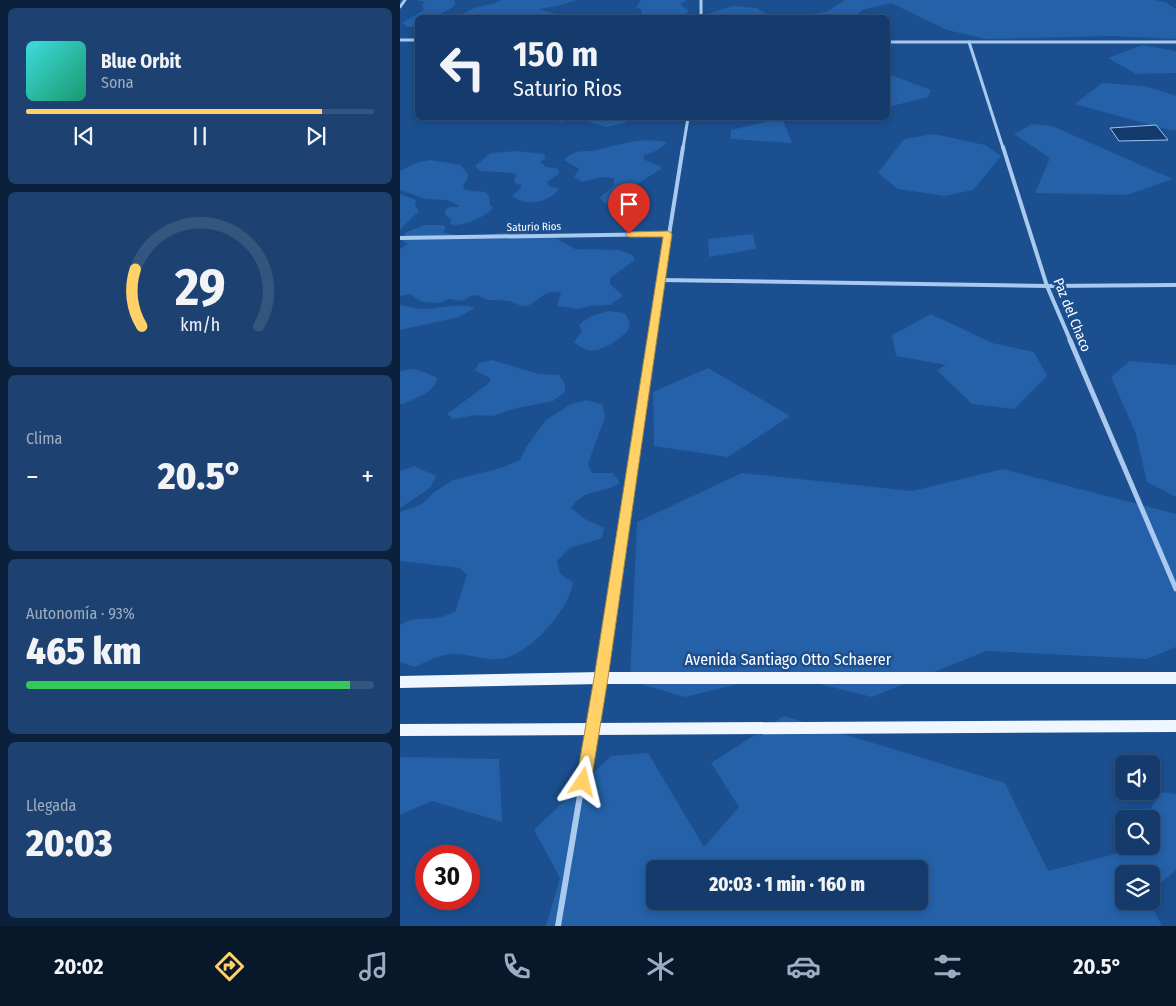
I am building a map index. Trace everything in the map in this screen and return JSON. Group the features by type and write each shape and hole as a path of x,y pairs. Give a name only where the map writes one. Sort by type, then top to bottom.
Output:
{"main road":[{"name":"Avenida Santiago Otto Schaerer","path":"400,682 601,678 1176,678"},
{"path":"400,730 1176,726"}],"street":[{"path":"400,7 405,0"},
{"path":"701,0 701,15"},
{"path":"400,40 415,40"},
{"path":"890,42 1176,42"},
{"name":"Paz del Chaco","path":"969,42 1047,286 1176,589"},
{"path":"558,926 601,678 668,234 688,120"},
{"name":"Saturio Rios","path":"400,238 668,234"},
{"path":"661,280 1047,286 1176,285"}],"shaded area":[{"path":"416,0 454,0 455,2 454,6 438,15 416,15 424,10 422,4 426,2"},
{"path":"501,0 576,0 558,6 539,9 559,15 462,15 474,8"},
{"path":"641,0 687,0 680,4 689,11 685,15 642,15 641,9 636,7"},
{"path":"845,0 1154,0 1165,2 1176,9 1176,39 1112,36 986,39 947,30 891,3 862,10 858,15 808,15 826,12"},
{"path":"732,6 757,8 768,15 708,15"},
{"path":"415,15 415,26 408,27 402,23"},
{"path":"1142,45 1176,51 1176,73 1136,74 1108,58"},
{"path":"890,75 931,90 928,97 890,106"},
{"path":"1102,83 1145,86 1176,96 1176,130 1169,130 1075,104"},
{"path":"554,120 572,120 561,122"},
{"path":"582,120 628,120 624,123 607,127"},
{"path":"774,120 783,120 792,143 731,139 731,130"},
{"path":"1032,124 1052,126 1173,179 1127,195 1035,193 1050,158 1014,134"},
{"path":"1156,125 1168,140 1119,141 1110,128"},
{"path":"934,134 985,145 1001,156 973,190 945,196 898,189 878,173 904,139"},
{"path":"647,140 667,143 658,150 643,156 645,160 660,166 661,169 637,184 645,193 641,198 623,207 610,206 600,197 614,186 614,178 602,177 582,182 574,177 579,169 564,160 577,152 594,151"},
{"path":"517,151 544,154 546,158 540,162 546,167 557,168 560,173 547,182 549,186 559,189 555,194 537,202 524,202 512,196 521,188 521,185 515,183 514,179 517,176 513,173 480,171 475,166 491,153"},
{"path":"430,160 461,165 468,175 463,185 465,190 485,192 489,196 490,205 493,208 473,221 455,225 450,224 451,219 446,216 445,210 450,207 459,207 458,205 446,200 426,199 400,190 400,171 416,163"},
{"path":"400,194 416,200 415,205 419,211 400,230"},
{"path":"424,225 443,225 446,228 443,232 461,237 513,232 552,236 575,249 620,250 632,255 635,260 610,278 610,284 623,296 610,305 590,306 579,309 557,306 561,293 556,292 547,293 526,306 510,301 489,300 478,295 471,296 462,301 449,299 439,303 422,302 410,294 400,296 400,249 408,244 402,241 405,233"},
{"path":"753,234 756,249 709,257 708,239"},
{"path":"400,305 418,309 456,306 475,308 459,317 400,330"},
{"path":"609,311 625,313 630,323 628,331 615,341 595,350 588,350 574,342 582,331 579,326 585,320"},
{"path":"931,314 992,343 1034,352 1047,376 1014,409 972,404 937,370 946,365 896,356 892,335"},
{"path":"492,360 538,374 559,375 565,384 565,392 553,401 513,409 493,416 476,415 453,419 447,414 488,384 491,379 475,370 479,363"},
{"path":"1130,361 1176,365 1176,497 1147,482 1136,434 1111,377"},
{"path":"708,368 790,416 728,457 654,446 653,392"},
{"path":"413,369 437,378 433,388 429,391 403,404 400,403 400,371"},
{"path":"587,400 603,405 605,417 588,464 592,473 613,473 620,483 582,497 571,508 585,519 604,528 602,538 570,548 557,561 560,574 573,582 570,593 556,617 535,640 523,650 511,656 494,659 450,654 434,658 415,667 400,662 400,625 413,620 436,618 455,612 467,575 460,568 400,561 400,512 422,504 433,493 453,480 501,468 520,460 526,447 546,420 571,404"},
{"path":"414,466 436,476 430,488 400,508 400,471"},
{"path":"1003,469 1176,514 1176,647 1147,659 986,651 872,697 779,674 685,697 630,681 637,522 742,473 912,491"},
{"path":"784,716 1005,783 1048,871 1115,854 1160,855 1160,810 1150,810 1156,800 1160,800 1160,792 1176,794 1176,870 1160,883 1160,865 1115,865 1115,910 1154,910 1162,926 546,926 560,878 534,830 611,756 648,753 704,847 739,807 711,763"},
{"path":"400,757 499,759 502,822 432,801 400,815"}],"route":[{"path":"583,782 601,678 668,234 629,234"}]}
